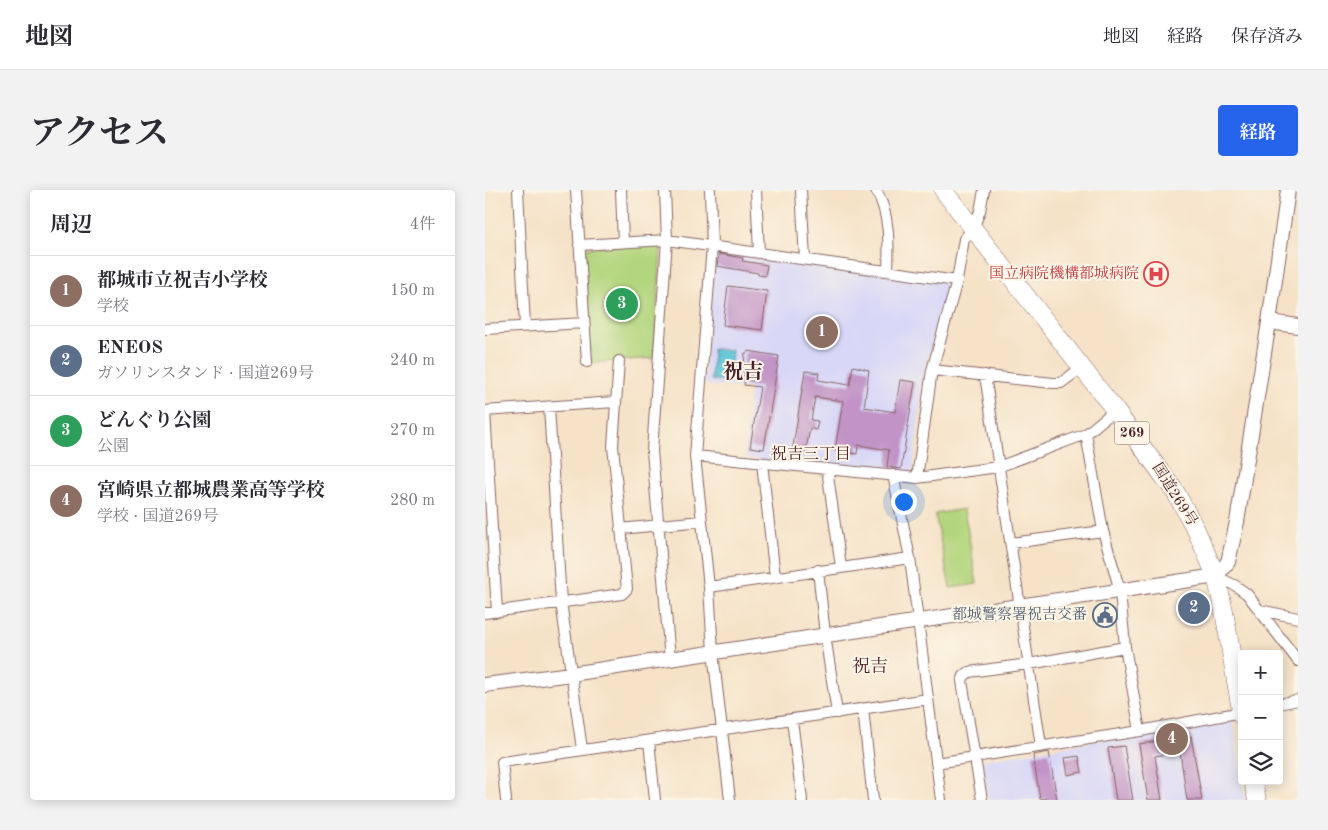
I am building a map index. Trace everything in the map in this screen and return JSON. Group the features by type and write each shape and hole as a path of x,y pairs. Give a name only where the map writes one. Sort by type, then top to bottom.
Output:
{"highway":[{"name":"国道269号","path":"943,190 1115,410 1176,493 1196,530 1216,576 1239,695"},
{"path":"1254,785 1257,800"}],"street":[{"path":"518,190 525,326"},
{"path":"576,190 587,362"},
{"path":"621,190 623,242"},
{"path":"665,190 667,240 652,451 670,659"},
{"path":"710,190 712,246 695,456 709,587 713,652 731,800"},
{"path":"756,190 759,252"},
{"path":"801,190 805,259"},
{"path":"876,190 886,212 889,249 888,271"},
{"path":"917,478 932,370 957,280 964,239 973,229 980,211 984,190"},
{"path":"1216,576 1228,562 1235,530 1269,322 1288,190"},
{"path":"579,245 667,240 957,280"},
{"path":"485,329 584,322"},
{"path":"1269,322 1298,326"},
{"path":"485,613 623,594 627,589 613,446 619,362"},
{"path":"932,370 1053,383 1061,382 1081,368"},
{"path":"985,375 1041,746"},
{"path":"497,612 488,526 485,411 615,402"},
{"path":"549,407 561,602 582,750"},
{"path":"695,456 917,478 998,467 1086,434 1115,410"},
{"path":"1086,434 1103,531 1120,592 1125,647 1140,731"},
{"path":"762,464 775,576"},
{"path":"827,469 841,567"},
{"path":"893,475 910,558 941,800"},
{"path":"620,529 701,521"},
{"path":"1011,543 1103,531"},
{"path":"709,587 910,558"},
{"path":"818,570 825,635 837,713"},
{"path":"485,685 571,674 1216,576 1247,594 1298,661"},
{"path":"1260,610 1298,618"},
{"path":"982,800 962,681 964,676 969,672 1029,664 1125,647"},
{"path":"506,800 502,762 928,699"},
{"path":"1283,703 1298,700"},
{"path":"863,709 873,800"},
{"path":"936,763 1238,714"},
{"path":"792,720 802,800"},
{"path":"649,741 655,800"}],"shaded area":[{"path":"719,250 941,281 948,286 923,378 913,470 906,473 746,458 750,388 707,385 704,383 715,253"},
{"path":"1233,718 1238,752 1238,785 1243,785 1245,800 988,800 982,764 984,760"}],"green space":[{"path":"656,243 661,246 654,358 591,363 584,251 587,248"},
{"path":"964,509 977,584 950,588 935,514"}],"water":[{"path":"713,349 732,350 729,381 711,380"}],"building":[{"path":"719,254 743,258 742,261 767,265 765,276 758,275 758,273 717,266"},
{"path":"728,286 767,291 762,330 723,325"},
{"path":"748,351 779,356 764,449 750,447 760,387 744,385 745,353"},
{"path":"853,366 869,370 864,407 895,412 900,380 915,382 901,469 887,467 889,450 858,445 857,454 835,450 843,401 815,397 811,420 818,421 816,430 810,428 805,455 792,453 805,371 819,373 818,380 850,385"},
{"path":"1191,736 1202,800 1187,800 1180,752 1155,756 1162,800 1148,800 1139,744"},
{"path":"1124,746 1133,800 1116,800 1108,748"},
{"path":"1049,752 1057,800 1040,799 1033,755"},
{"path":"1079,756 1082,772 1068,775 1065,758"}],"place":[{"name":"国立病院機構都城病院","path":"1156,274"},
{"name":"どんぐり公園","path":"622,304"},
{"name":"都城市立祝吉小学校","path":"822,332"},
{"name":"ENEOS","path":"1194,608"},
{"name":"都城警察署祝吉交番","path":"1105,615"},
{"name":"宮崎県立都城農業高等学校","path":"1172,739"}],"district":[{"name":"祝吉","path":"743,373"},
{"name":"祝吉三丁目","path":"811,455"},
{"name":"祝吉","path":"870,667"}]}
